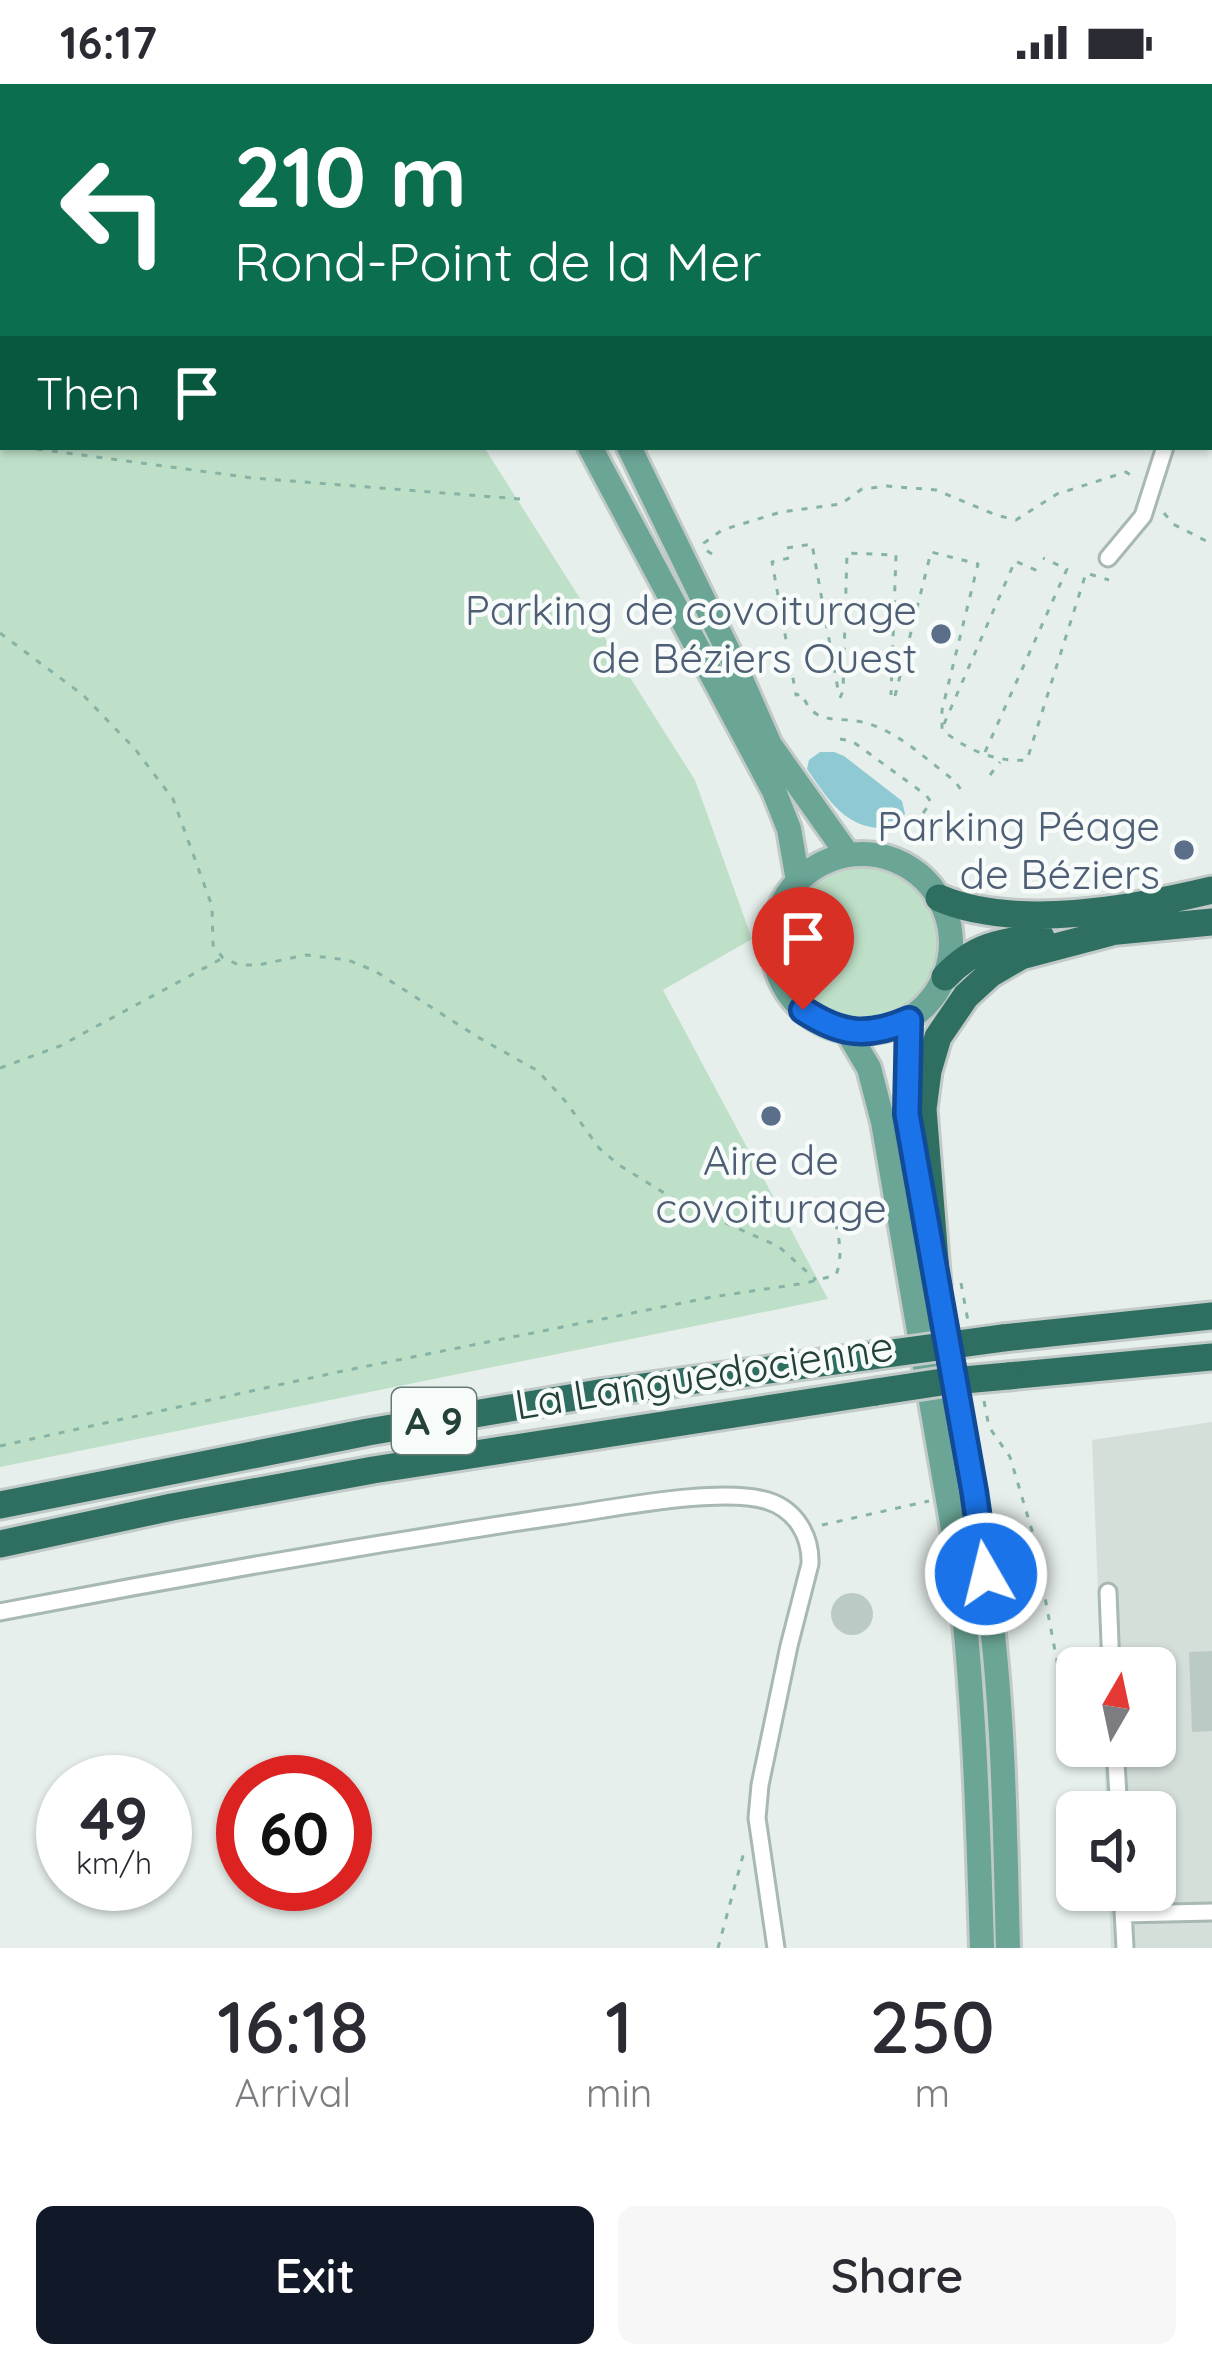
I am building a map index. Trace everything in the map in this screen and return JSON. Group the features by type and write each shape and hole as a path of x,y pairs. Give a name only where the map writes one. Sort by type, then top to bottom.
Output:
{"highway":[{"path":"939,898 958,906 1053,914 1145,906 1212,890"},
{"path":"945,977 964,957 989,946 1064,934 1212,922"},
{"path":"948,1282 922,1109 938,1037 966,996 1006,964 1112,932"},
{"name":"La Languedocienne","path":"0,1504 368,1432 598,1393 1003,1338 1212,1316"},
{"name":"La Languedocienne","path":"0,1544 373,1470 876,1392 1212,1358"}],"main road":[{"path":"592,450 774,791 790,829 798,881"},
{"path":"630,450 770,745 848,855"},
{"path":"848,855 895,860 916,872 939,898 950,923 945,977 930,1001 909,1020 868,1032 824,1024 803,1010 787,992 773,946 784,900 798,881 821,864 848,855"},
{"path":"909,1020 907,1114 948,1282 991,1615 1003,1779 1008,1948"},
{"path":"848,1031 869,1068 883,1122 949,1497 966,1621 982,1948"}],"street":[{"path":"1108,558 1138,526 1164,450"},
{"path":"0,1612 423,1537 650,1503 718,1497 773,1502 795,1517 811,1551 760,1785 757,1818 776,1948"},
{"path":"1108,1592 1111,1647"},
{"path":"1124,1911 1125,1948"},
{"path":"1124,1915 1212,1912"}],"path":[{"path":"44,450 254,478 520,499"},
{"path":"712,554 704,543 722,530 781,512 841,504 862,489 936,490 1016,520 1057,494 1126,472 1173,524 1212,544"},
{"path":"788,548 812,544 840,698 847,554 896,555 893,695 931,552 978,564 942,710 942,730"},
{"path":"789,558 772,562 796,695 802,694 821,718 867,723 887,732 961,790"},
{"path":"983,754 1067,569 1043,559"},
{"path":"942,730 1016,561 1038,571"},
{"path":"942,730 961,745 1001,762 1027,760 1086,573 1109,580"},
{"path":"0,633 83,695 135,749 173,799 212,905 213,945 223,958 258,965 306,955 348,960 375,971 538,1071 598,1148 619,1165 682,1204 778,1246 816,1280"},
{"path":"840,739 852,741 926,795 931,802 919,819 924,829"},
{"path":"990,775 1001,762"},
{"path":"0,1068 61,1046 223,958"},
{"path":"0,1446 338,1372 836,1275 839,1239 833,1213"},
{"path":"948,1282 968,1321"},
{"path":"980,1384 988,1427 1010,1457 1033,1534 1056,1652"},
{"path":"804,1532 833,1521 949,1497"},
{"path":"718,1948 757,1818"}],"shaded area":[{"path":"1212,1422 1212,1948 1111,1948 1110,1911 1176,1911 1176,1791 1105,1791 1105,1767 1176,1767 1176,1647 1100,1647 1092,1440"}],"green space":[{"path":"0,450 486,450 695,780 752,939 663,990 828,1299 0,1467"},
{"path":"863,863 892,869 917,886 934,911 940,940 934,969 917,994 892,1011 863,1017 834,1011 809,994 792,969 786,940 792,911 809,886 834,869"}],"water":[{"path":"820,752 844,756 902,801 905,814 893,828 863,825 832,803 807,769 809,760"}],"building":[{"path":"852,1593 867,1599 873,1614 867,1629 852,1635 837,1629 831,1614 837,1599"},
{"path":"1212,1651 1212,1731 1192,1732 1189,1652"}],"place":[{"name":"Parking de covoiturage de Béziers Ouest","path":"941,634"},
{"name":"Parking Péage de Béziers","path":"1184,850"},
{"name":"Aire de covoiturage","path":"771,1116"}],"route":[{"path":"803,1010 824,1024 848,1031 868,1032 909,1020 907,1114 986,1574"}]}
